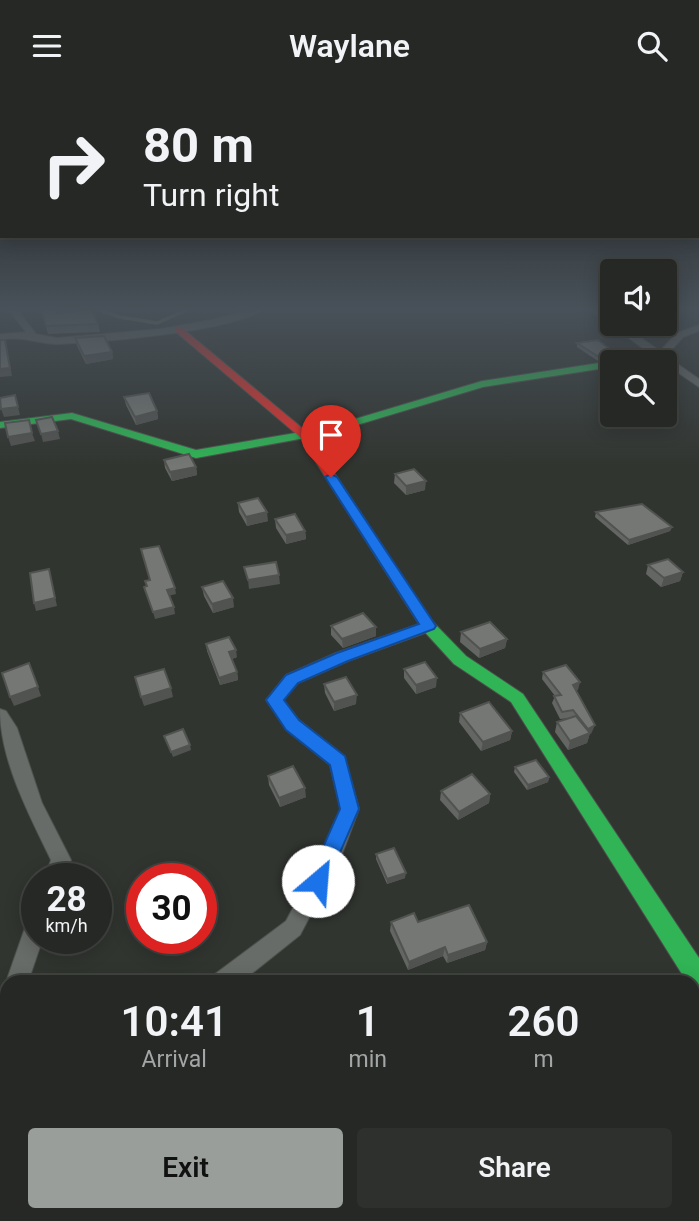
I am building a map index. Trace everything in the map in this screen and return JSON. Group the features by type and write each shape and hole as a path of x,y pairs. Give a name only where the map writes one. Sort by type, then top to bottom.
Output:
{"street":[{"path":"217,362 304,435 428,626 460,660 517,698 696,975"},
{"path":"0,425 72,416 196,454 327,431 482,384 600,366"},
{"path":"677,368 699,384"},
{"path":"232,975 293,928 331,857 350,809 338,761 293,725 274,700 292,679 342,657 428,626"},
{"path":"0,715 8,728 33,803 61,860 60,863"},
{"path":"19,975 27,954"}],"building":[{"path":"0,362 9,362 10,368 0,369"},
{"path":"149,393 157,411 135,417 124,397"},
{"path":"15,395 18,407 1,409 0,398"},
{"path":"52,417 58,431 41,434 36,420"},
{"path":"29,420 32,433 8,437 5,423"},
{"path":"189,454 196,467 170,472 164,460"},
{"path":"414,469 426,481 406,486 395,474"},
{"path":"258,498 267,512 246,517 238,503"},
{"path":"642,504 672,527 629,540 596,512"},
{"path":"295,514 305,531 286,535 275,519"},
{"path":"159,546 175,588 167,590 174,607 153,612 144,587 147,586 145,581 150,580 141,549"},
{"path":"668,559 683,572 664,578 648,565"},
{"path":"276,562 279,575 248,580 244,567"},
{"path":"49,569 55,598 34,603 30,573"},
{"path":"223,581 233,598 212,604 202,587"},
{"path":"363,613 376,627 342,639 331,626"},
{"path":"490,622 507,639 480,649 461,632"},
{"path":"229,637 236,650 229,652 237,672 219,678 206,644"},
{"path":"425,662 437,678 416,685 404,669"},
{"path":"29,663 38,687 10,697 2,673"},
{"path":"566,665 580,682 573,685 595,725 588,729 573,710 562,712 554,696 561,695 543,672"},
{"path":"164,669 171,688 141,697 135,677"},
{"path":"346,677 357,695 334,702 324,684"},
{"path":"489,702 512,731 483,742 460,713"},
{"path":"576,716 590,733 570,741 557,722"},
{"path":"183,729 190,745 171,752 164,736"},
{"path":"536,760 549,777 528,785 515,767"},
{"path":"293,766 305,788 279,798 268,776"},
{"path":"472,774 490,794 459,812 441,791"},
{"path":"394,848 406,873 387,879 376,854"},
{"path":"469,905 487,942 448,955 445,947 409,962 391,922 414,913 418,922"}],"traffic: fast":[{"path":"0,425 72,416 196,454 327,431 482,384 600,366"},
{"path":"408,596 428,626 460,660 517,698 696,975"}],"traffic: jam":[{"path":"217,362 304,435 408,596"}],"route":[{"path":"318,881 331,857 350,809 338,761 293,725 274,700 292,679 342,657 428,626 331,477"}]}
